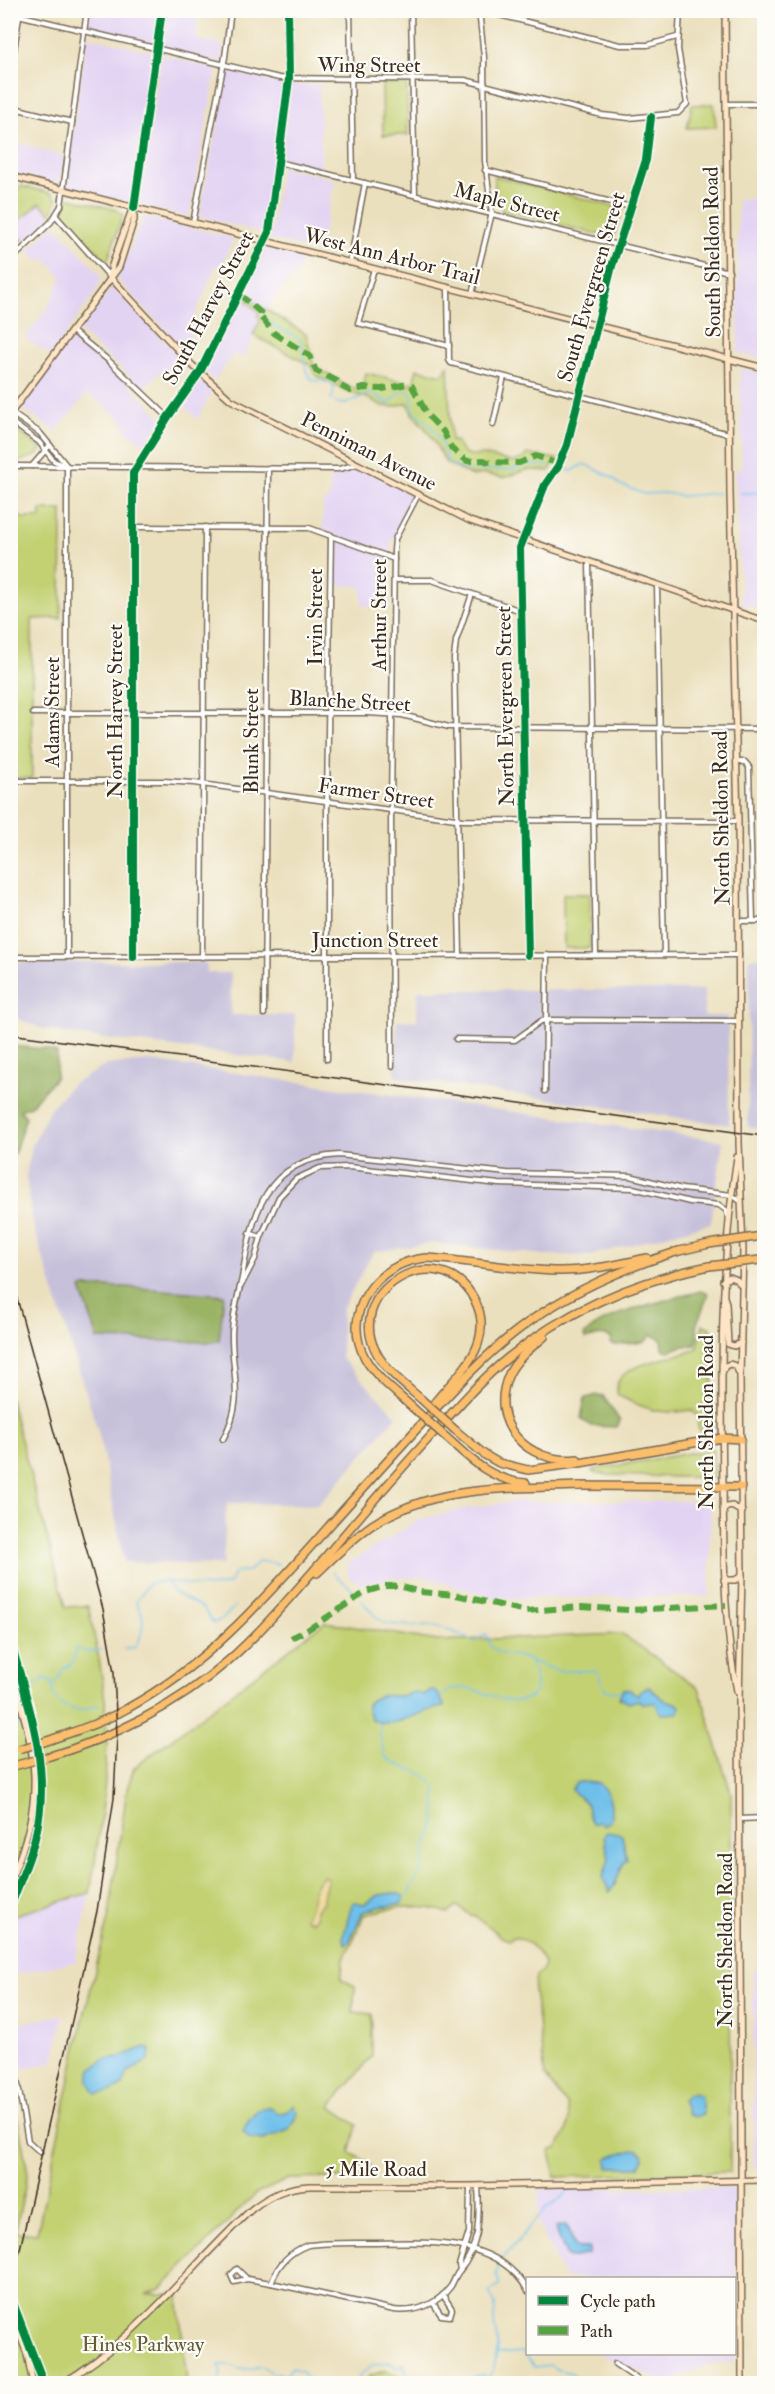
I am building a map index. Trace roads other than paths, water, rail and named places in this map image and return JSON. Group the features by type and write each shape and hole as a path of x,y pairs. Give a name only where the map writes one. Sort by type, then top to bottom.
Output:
{"highway":[{"path":"580,1486 519,1483 502,1479 478,1466 413,1408 371,1366 362,1349 358,1335 359,1311 367,1292 377,1279 393,1267 408,1261 426,1258 542,1271 573,1271 600,1268 710,1244 763,1236"},
{"path":"10,1751 78,1731 128,1708 171,1681 210,1652 258,1606 464,1377 514,1333 591,1286 638,1265 679,1251"},
{"path":"10,1767 47,1758 112,1733 171,1702 229,1660 288,1599 472,1391 510,1356 569,1317 601,1300 641,1284 709,1266 762,1260"},
{"path":"414,1432 436,1402 470,1361 478,1344 481,1330 477,1306 468,1290 449,1276 426,1270 403,1275 388,1286 374,1305 370,1323 372,1341 387,1367 421,1400 455,1430 492,1460 522,1470 546,1469 722,1438 741,1438"},
{"path":"569,1317 526,1351 513,1367 504,1393 507,1419 520,1441 531,1451 542,1456 567,1460 619,1456"},
{"path":"288,1599 356,1537 387,1517 420,1501 473,1489 580,1486 741,1487"}],"main road":[{"path":"11,413 110,277 112,265 134,208 162,10"},
{"name":"South Harvey Street","path":"200,372 269,232 289,79 288,10"},
{"name":"South Sheldon Road","path":"725,10 730,493"},
{"name":"West Ann Arbor Trail","path":"10,176 765,368"},
{"name":"Penniman Avenue","path":"110,277 200,372 231,400 463,518 765,621"},
{"name":"North Sheldon Road","path":"730,493 738,821 742,1286 740,1377 742,1576 739,1700 743,2181 742,2384"},
{"name":"North Sheldon Road","path":"739,1143 723,1281 720,1378 724,1580 733,1671 739,1700"},
{"path":"723,1281 734,1277 742,1286"},
{"path":"723,1294 726,1303 728,1344 734,1346 741,1343"},
{"path":"720,1378 725,1366 730,1364 736,1366 740,1377"},
{"path":"723,1508 732,1506 742,1512"},
{"path":"724,1580 737,1580 742,1576"},
{"path":"10,1669 27,1723 36,1777 30,1827 10,1882"},
{"name":"5 Mile Road","path":"61,2384 130,2333 260,2202 294,2187 765,2180"},
{"path":"10,2309 27,2354 33,2384"}],"street":[{"path":"10,261 56,216 61,206 87,10"},
{"path":"194,223 224,65 231,10"},
{"path":"350,10 353,180"},
{"path":"411,10 416,195"},
{"path":"472,294 492,213 485,170 484,57 479,10 620,45 648,45 678,37 680,10"},
{"name":"Wing Street","path":"10,13 19,13 84,32 289,79 458,80 484,84 602,115 629,118 678,113 686,106 688,96 679,61 678,37"},
{"path":"10,78 19,13"},
{"path":"726,104 765,104"},
{"path":"10,107 72,123"},
{"name":"South Evergreen Street","path":"558,466 567,445 619,244 646,160 651,117"},
{"name":"Maple Street","path":"278,162 729,272"},
{"path":"485,170 631,207"},
{"path":"350,263 365,183"},
{"name":"Penniman Avenue","path":"56,216 110,277"},
{"path":"374,269 358,323 449,346"},
{"path":"448,288 451,363 730,434"},
{"path":"72,331 108,360 168,417"},
{"name":"South Harvey Street","path":"138,467 168,417 200,372"},
{"path":"493,425 504,376"},
{"path":"11,413 40,433 67,466"},
{"path":"10,421 39,442 54,461 67,466"},
{"path":"32,466 50,445"},
{"path":"18,466 339,468 358,464"},
{"name":"Adams Street","path":"67,466 67,957"},
{"name":"North Evergreen Street","path":"528,955 520,548 545,484 558,466"},
{"name":"North Harvey Street","path":"133,957 134,473 138,467"},
{"name":"Blunk Street","path":"264,1014 268,468"},
{"name":"Arthur Street","path":"392,1066 391,810 394,559 395,539 418,495"},
{"path":"134,527 309,528 394,559"},
{"path":"202,957 205,527"},
{"name":"Irvin Street","path":"327,1059 329,955 327,801 331,535"},
{"path":"589,562 596,955"},
{"path":"394,580 432,580 521,611"},
{"path":"657,585 664,955"},
{"path":"460,955 454,649 472,594"},
{"name":"Blanche Street","path":"33,713 393,714 456,727 765,729"},
{"path":"737,762 745,762 749,767 753,921"},
{"name":"Farmer Street","path":"10,782 133,781 203,784 458,820 738,821"},
{"path":"739,921 765,921"},
{"path":"545,1091 547,955"},
{"name":"Junction Street","path":"10,957 739,955"},
{"path":"456,1039 515,1040 541,1021 546,1020 739,1021"},
{"path":"330,1155 331,1167"},
{"path":"223,1439 234,1417 237,1401 232,1330 249,1233 262,1200 279,1178 297,1164 318,1156 347,1155 507,1173 630,1176 670,1186 732,1195 741,1201"},
{"path":"429,1177 431,1166"},
{"path":"240,1289 255,1259 261,1237 276,1202 288,1187 308,1173 331,1167 506,1184 633,1188 667,1197 719,1205 726,1210 729,1218"},
{"path":"506,1184 507,1173"},
{"path":"588,1175 588,1186"},
{"path":"667,1197 670,1186"},
{"path":"249,1233 261,1237"},
{"path":"741,1819 765,1818"},
{"path":"10,2066 15,2068 28,2141 40,2152"},
{"path":"460,2270 459,2265 470,2222 470,2186"},
{"path":"247,2279 401,2311 433,2303 443,2295 460,2270 464,2268 472,2250 477,2231 478,2186"},
{"path":"271,2283 274,2272 285,2258 293,2251 309,2245 427,2242 455,2244 495,2259 516,2272 526,2288"},
{"path":"433,2303 441,2315 450,2316 452,2308 443,2295"},
{"path":"615,2364 644,2384"}],"water":[{"path":"649,1687 663,1699 678,1704 680,1707 678,1713 661,1714 655,1703 642,1704 638,1700 629,1703 619,1698 623,1689 638,1695 640,1690"},
{"path":"432,1690 436,1691 444,1707 389,1723 371,1719 367,1710 370,1701 378,1696 402,1696 415,1692 422,1695"},
{"path":"576,1783 598,1783 608,1795 611,1815 610,1821 604,1825 600,1822 592,1824 587,1804 571,1790"},
{"path":"607,1832 622,1835 627,1860 609,1892 603,1877 609,1859 604,1836"},
{"path":"399,1893 404,1897 402,1904 363,1912 349,1942 345,1944 343,1938 352,1904 355,1902 364,1904 379,1895"},
{"path":"145,2047 150,2049 149,2060 128,2072 123,2086 96,2094 88,2080 91,2069 105,2059 120,2057"},
{"path":"694,2092 701,2097 703,2114 694,2117 688,2114 682,2100"},
{"path":"294,2105 298,2113 289,2130 263,2140 249,2138 243,2131 257,2111 270,2107 278,2113 286,2112"},
{"path":"636,2149 643,2154 644,2159 639,2167 608,2167 607,2159 610,2157"},
{"path":"565,2225 577,2248 589,2248 589,2254 567,2257 556,2230 556,2227"}],"waterway":[{"path":"263,314 276,327 300,339 307,372 315,381 332,382 334,390 331,399 334,402 343,404 372,393 389,404 402,391 411,392 413,410 428,423 437,435 448,461 466,470"},
{"path":"470,470 512,470 527,464 548,466"},
{"path":"564,465 571,472 582,465 587,465 613,478 619,484 644,494 665,493 683,496 719,493"},
{"path":"741,493 764,493"},
{"path":"123,1648 134,1648 141,1637 143,1619 136,1602 148,1584 168,1582 208,1587 219,1586 229,1584 235,1572 249,1571 259,1561 278,1564"},
{"path":"332,1572 355,1592"},
{"path":"168,1583 173,1592 203,1608 213,1623 223,1619 235,1606"},
{"path":"362,1601 386,1624 433,1625 474,1642 486,1634 490,1645"},
{"path":"491,1647 501,1654 518,1656 558,1671 598,1671 607,1691 621,1692"},
{"path":"100,1705 79,1711 62,1706 53,1695 53,1684 63,1669 73,1663 76,1648 85,1652 101,1650"},
{"path":"440,1697 451,1690 461,1688 472,1689 505,1700 516,1701 528,1698 534,1694 536,1688 531,1661"},
{"path":"27,1683 31,1682 36,1686 44,1678 52,1683"},
{"path":"11,1698 21,1730"},
{"path":"381,1723 380,1736 385,1757 396,1764 423,1774 431,1781 436,1791 435,1822 424,1852 423,1867 404,1901 401,1901"},
{"path":"501,2261 546,2208 563,2197 570,2189"},
{"path":"469,2384 468,2380 483,2374 487,2379 493,2371 498,2347 494,2321 495,2304 489,2292 500,2285 496,2275 499,2264"},
{"path":"497,2354 523,2352 534,2367 550,2365 558,2370 572,2373 577,2382 596,2380 597,2384"},
{"path":"361,2384 359,2376 373,2365 391,2362 397,2368 403,2365 407,2374 415,2376 422,2384"},
{"path":"206,2384 219,2381 222,2372 219,2365 232,2365 242,2369 263,2366 273,2374 280,2373 285,2376 292,2367 303,2373 307,2380 304,2384"},
{"path":"319,2384 330,2381 330,2384"}],"railway":[{"path":"10,1034 764,1136"},
{"path":"10,1273 103,1609 114,1673 117,1735 114,1798 97,1911 10,2293"}],"park label":[{"name":"Hines Parkway","path":"143,2344"}]}
